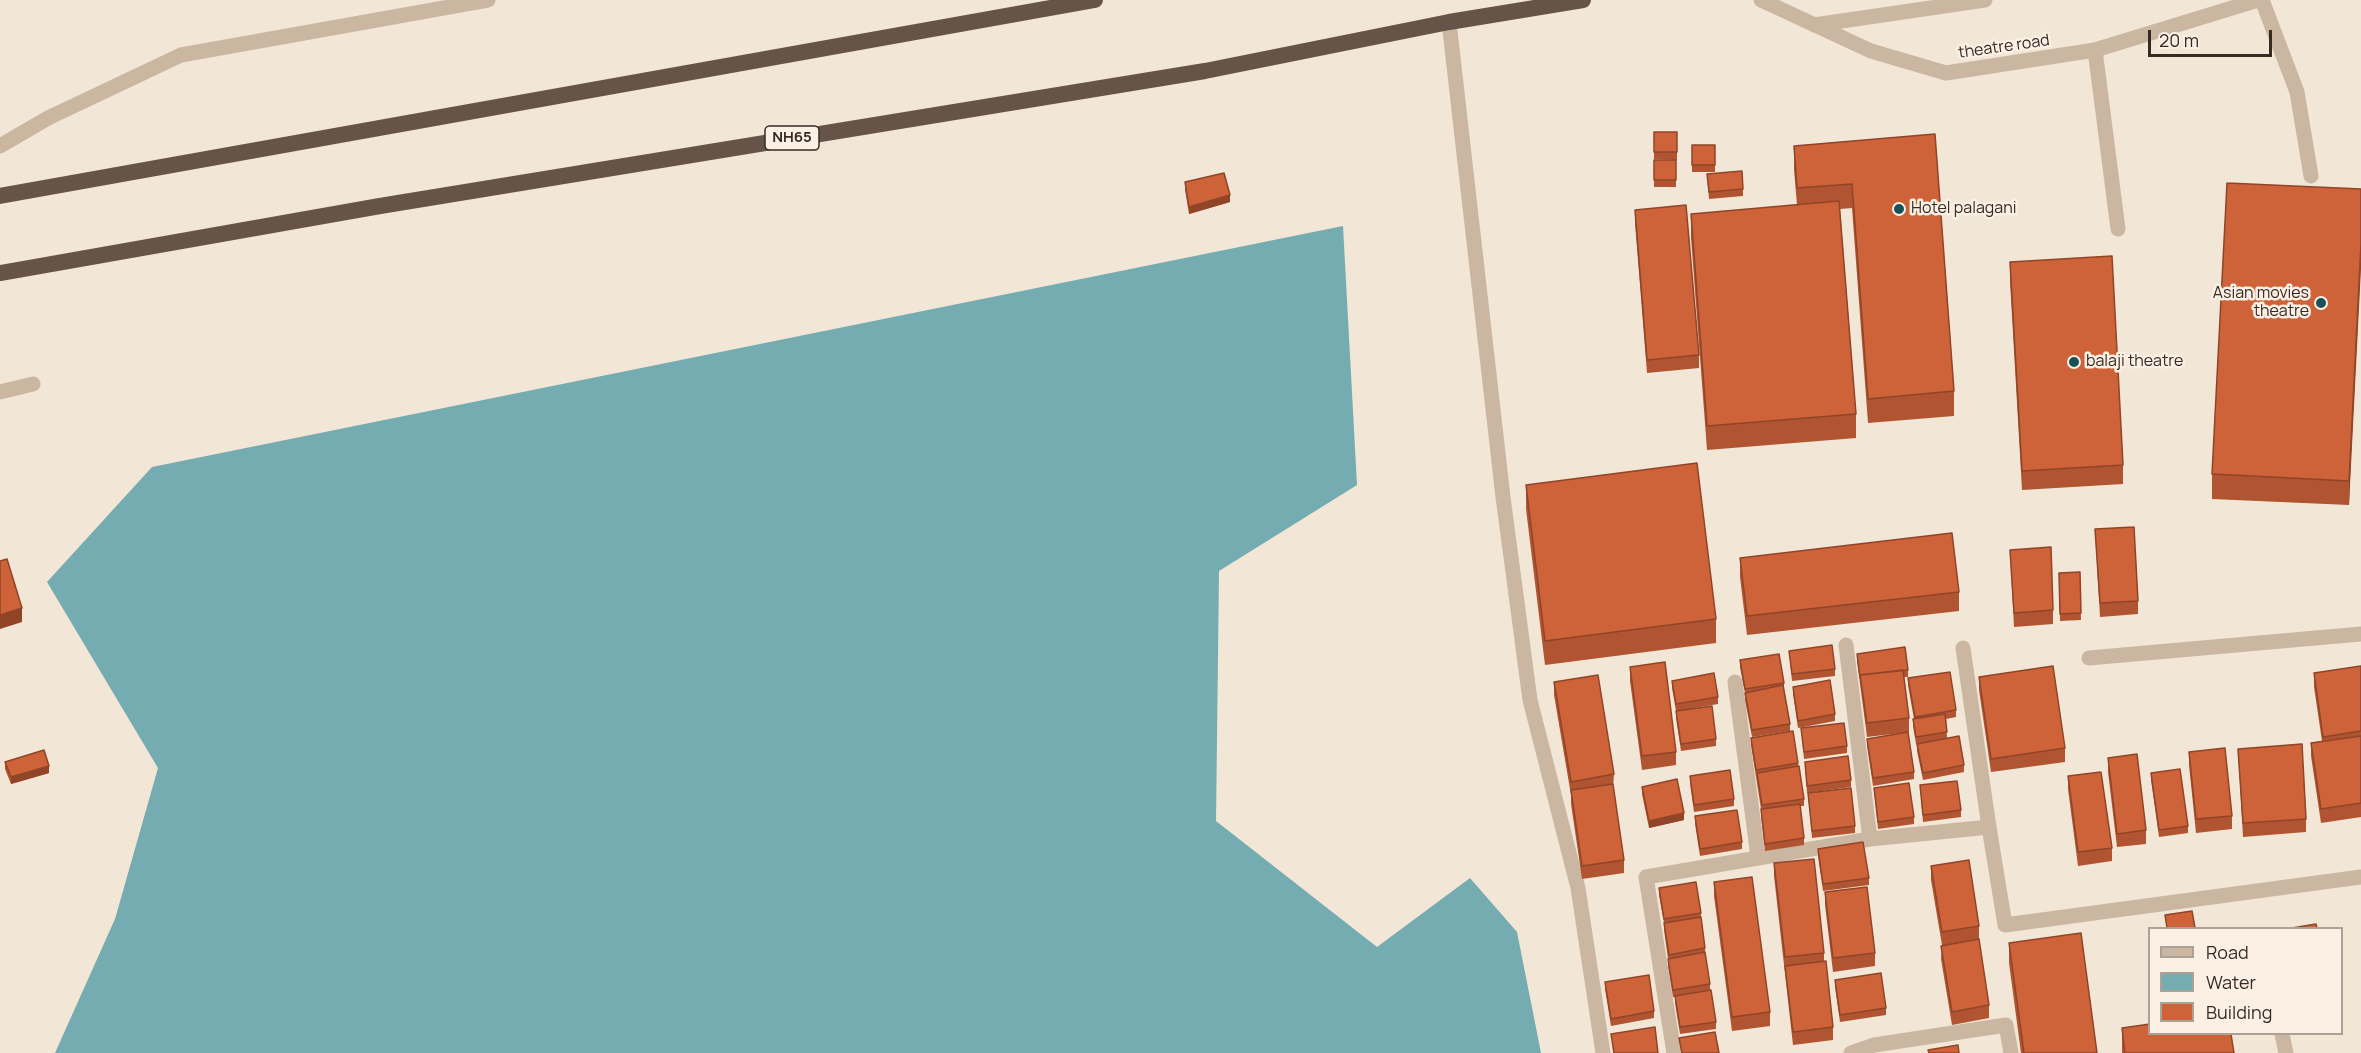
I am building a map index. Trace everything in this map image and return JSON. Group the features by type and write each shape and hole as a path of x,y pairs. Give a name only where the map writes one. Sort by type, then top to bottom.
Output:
{"highway":[{"path":"0,196 1095,0"},
{"name":"NH65","path":"0,273 380,206 1205,71 1449,22 1583,0"}],"street":[{"path":"0,146 48,118 181,56 488,0"},
{"name":"theatre road","path":"1761,0 1871,51 1946,74 2095,50 2260,0"},
{"path":"1814,25 1985,0"},
{"path":"2260,0 2297,92 2311,177"},
{"path":"1449,22 1503,497 1530,700 1578,888 1602,1053"},
{"path":"2095,50 2118,229"},
{"path":"0,392 33,384"},
{"path":"2089,658 2361,634"},
{"path":"1846,645 1870,839"},
{"path":"1963,648 2005,926 2361,877"},
{"path":"1735,682 1758,857"},
{"path":"1674,1053 1646,877 1870,839 1989,826"},
{"path":"1851,1053 1874,1045 2006,1024 2011,1053"},
{"path":"2282,1035 2286,1053"}],"water":[{"path":"1343,226 1357,485 1219,571 1216,821 1377,947 1470,878 1517,932 1541,1053 55,1053 115,919 158,768 47,582 152,467"}],"building":[{"path":"1654,132 1677,132 1677,152 1654,152"},
{"path":"1935,134 1954,391 1868,399 1852,184 1797,188 1794,146"},
{"path":"1692,145 1715,145 1715,165 1692,165"},
{"path":"1654,160 1676,160 1676,180 1654,180"},
{"path":"1742,171 1743,189 1709,192 1707,174"},
{"path":"1224,173 1230,195 1189,207 1185,182"},
{"path":"2227,183 2361,189 2361,244 2349,481 2212,474"},
{"path":"1839,201 1856,414 1707,426 1691,214"},
{"path":"1686,205 1699,355 1647,360 1635,210"},
{"path":"2112,256 2123,465 2022,471 2010,262"},
{"path":"1697,463 1716,619 1545,641 1526,485"},
{"path":"2134,527 2138,601 2100,603 2095,529"},
{"path":"1952,533 1959,592 1747,616 1740,558"},
{"path":"2051,547 2053,610 2014,613 2010,550"},
{"path":"7,559 22,608 0,615 0,561"},
{"path":"2080,572 2081,613 2060,614 2059,573"},
{"path":"1832,645 1835,669 1792,674 1789,651"},
{"path":"1905,647 1908,670 1860,675 1860,677 1857,654"},
{"path":"1779,654 1784,683 1745,689 1740,660"},
{"path":"1665,662 1676,752 1642,756 1630,667"},
{"path":"2053,666 2065,748 1991,759 1979,677"},
{"path":"2361,666 2361,731 2323,737 2314,673"},
{"path":"1903,670 1909,718 1867,723 1860,675"},
{"path":"1950,672 1956,710 1915,717 1908,678"},
{"path":"1714,673 1718,697 1676,704 1672,681"},
{"path":"1598,675 1614,774 1571,782 1554,682"},
{"path":"1830,680 1835,714 1798,721 1793,687"},
{"path":"1783,685 1790,724 1752,730 1745,693"},
{"path":"1712,706 1716,739 1681,744 1676,711"},
{"path":"1945,714 1947,732 1916,737 1913,719"},
{"path":"1844,723 1847,746 1804,752 1801,728"},
{"path":"1793,731 1798,763 1756,770 1751,738"},
{"path":"1908,732 1914,772 1873,778 1867,739"},
{"path":"1959,736 1964,765 1923,773 1917,744"},
{"path":"2361,736 2361,803 2321,809 2311,743"},
{"path":"2302,744 2306,819 2243,823 2238,749"},
{"path":"2225,748 2232,816 2196,819 2189,752"},
{"path":"44,750 49,766 11,777 5,762"},
{"path":"2137,754 2146,830 2117,834 2108,758"},
{"path":"1848,756 1851,780 1807,786 1805,762"},
{"path":"1799,766 1804,799 1762,805 1757,773"},
{"path":"2180,769 2188,826 2159,830 2151,773"},
{"path":"1730,770 1734,799 1694,805 1690,776"},
{"path":"2101,772 2112,848 2078,852 2068,776"},
{"path":"1677,779 1684,813 1649,821 1642,787"},
{"path":"1957,781 1961,810 1923,815 1920,785"},
{"path":"1909,783 1914,817 1878,822 1874,788"},
{"path":"1613,784 1624,860 1582,866 1571,790"},
{"path":"1851,788 1855,826 1812,831 1808,793"},
{"path":"1800,804 1804,838 1765,844 1761,809"},
{"path":"1737,810 1742,842 1700,849 1695,816"},
{"path":"1863,842 1869,878 1823,884 1818,849"},
{"path":"1814,859 1824,953 1785,957 1774,863"},
{"path":"1969,860 1979,926 1942,932 1931,866"},
{"path":"1752,877 1770,1012 1732,1017 1714,882"},
{"path":"1696,882 1701,913 1664,919 1659,888"},
{"path":"1867,887 1875,953 1833,958 1825,892"},
{"path":"2192,911 2195,927 2167,927 2165,915"},
{"path":"1701,917 1705,948 1669,955 1664,923"},
{"path":"2316,924 2317,927 2298,927"},
{"path":"2081,933 2097,1053 2024,1053 2009,943"},
{"path":"1979,939 1989,1005 1952,1012 1941,946"},
{"path":"1705,952 1710,984 1673,990 1668,959"},
{"path":"1826,961 1833,1027 1793,1032 1785,966"},
{"path":"1881,973 1886,1008 1840,1015 1835,980"},
{"path":"1649,975 1654,1011 1611,1019 1605,982"},
{"path":"1711,990 1716,1022 1680,1027 1675,996"},
{"path":"2148,1024 2148,1035 2231,1035 2234,1053 2125,1053 2122,1028"},
{"path":"1655,1027 1658,1053 1614,1053 1611,1034"},
{"path":"1715,1032 1719,1053 1682,1053 1679,1038"},
{"path":"1958,1045 1959,1053 1929,1053 1928,1050"}],"place":[{"name":"Hotel palagani","path":"1899,209"},
{"name":"Asian movies theatre","path":"2321,303"},
{"name":"balaji theatre","path":"2074,362"}]}
